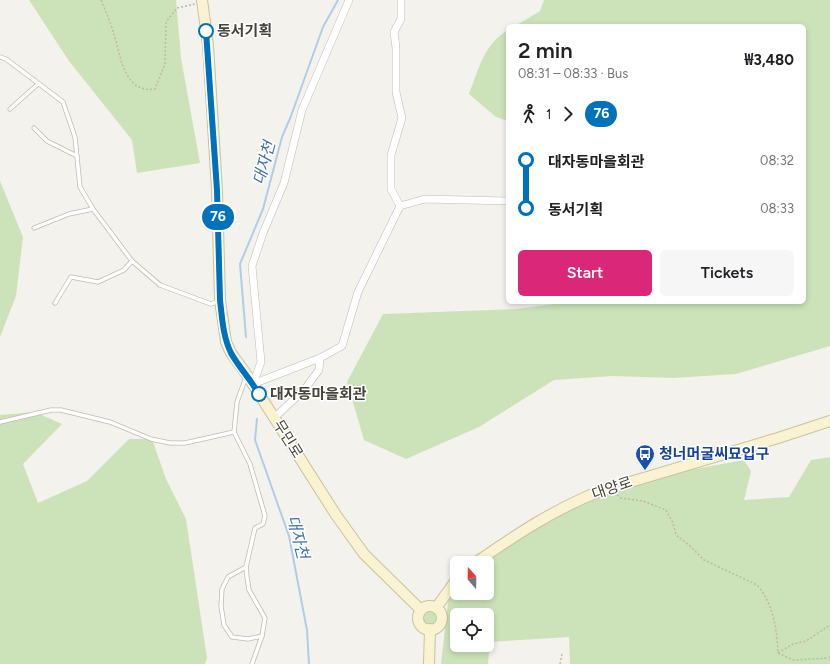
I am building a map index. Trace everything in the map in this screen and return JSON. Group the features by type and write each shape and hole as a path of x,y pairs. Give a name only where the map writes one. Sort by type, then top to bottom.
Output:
{"street":[{"path":"253,384 261,362 252,266 262,232 275,207 284,183 302,110 348,0"},
{"path":"400,206 390,189 391,155 402,118 396,92 396,48 394,32 401,19 401,0"},
{"name":"무민로","path":"202,1 208,45 217,190 220,300 226,342 231,354 247,374 336,515 364,554 421,610"},
{"path":"253,384 320,358 342,346 358,292 400,206 425,199 506,201"},
{"path":"274,418 304,390 319,370 320,358"},
{"name":"대양로","path":"486,556 549,514 575,501 608,489 778,438 830,420"},
{"path":"436,608 450,589"},
{"path":"429,606 436,608 441,613 441,621 438,627 430,630 422,627 419,616 421,610 429,606"},
{"path":"430,630 430,664"}],"lane":[{"path":"0,57 6,59 62,102 75,137 80,187 93,209 132,261 160,285 211,304 220,300"},
{"path":"10,109 38,84"},
{"path":"34,128 47,141 77,156"},
{"path":"34,228 69,214 93,209"},
{"path":"55,303 70,277 98,282 123,271 132,261"},
{"path":"247,374 237,402 234,432 250,464 265,516 263,524 255,528 246,567 249,590 265,618 262,636 252,664"},
{"path":"0,422 51,410 61,410 110,422 151,439 170,444 185,443 234,432"},
{"path":"246,567 228,577 222,589 221,606 224,625 232,637 248,639 262,636"}],"path":[{"path":"101,0 115,37 123,69 133,83 150,90 155,89 158,86 164,68 164,29 168,18 174,10 182,6 202,1"},
{"path":"608,489 621,498 643,501 666,510 673,523 676,535 704,560 757,585 762,591 775,622 778,653"},
{"path":"778,653 794,644 806,641 830,625"},
{"path":"778,653 793,660 830,658"},
{"path":"560,664 562,654"}],"green space":[{"path":"29,0 176,0 181,58 200,163 137,173 132,140 69,61"},
{"path":"544,0 830,0 830,346 736,374 673,378 612,376 554,380 479,427 406,459 364,440 347,382 383,314 516,309 555,304 806,304 806,24 518,24 540,11"},
{"path":"506,32 506,120 496,117 469,94 487,50"},
{"path":"0,181 23,237 16,296 0,337"},
{"path":"35,412 62,424 23,464 38,503 87,481 129,439 152,439 166,479 186,519 207,658 205,664 0,664 0,415"},
{"path":"830,457 830,664 570,664 569,637 494,642 494,608 450,608 450,652 489,652 488,664 441,664 449,593 450,592 450,600 494,600 494,556 548,511 684,471 744,460 751,471 744,500 789,497 811,460"},
{"path":"430,611 435,613 437,618 435,623 430,625 425,623 423,618 425,613"}],"waterway":[{"name":"대자천","path":"246,337 240,264 263,209 282,137 323,27 338,0"},
{"name":"대자천","path":"257,419 255,440 289,536 307,630 309,664"}],"bus line":[{"name":"76","path":"206,31 217,190 220,300 226,342 231,354 247,374 259,394"}],"place":[{"name":"동서기획","path":"206,31"},
{"name":"대자동마을회관","path":"259,394"},
{"name":"청너머굴씨묘입구","path":"645,471"}]}
